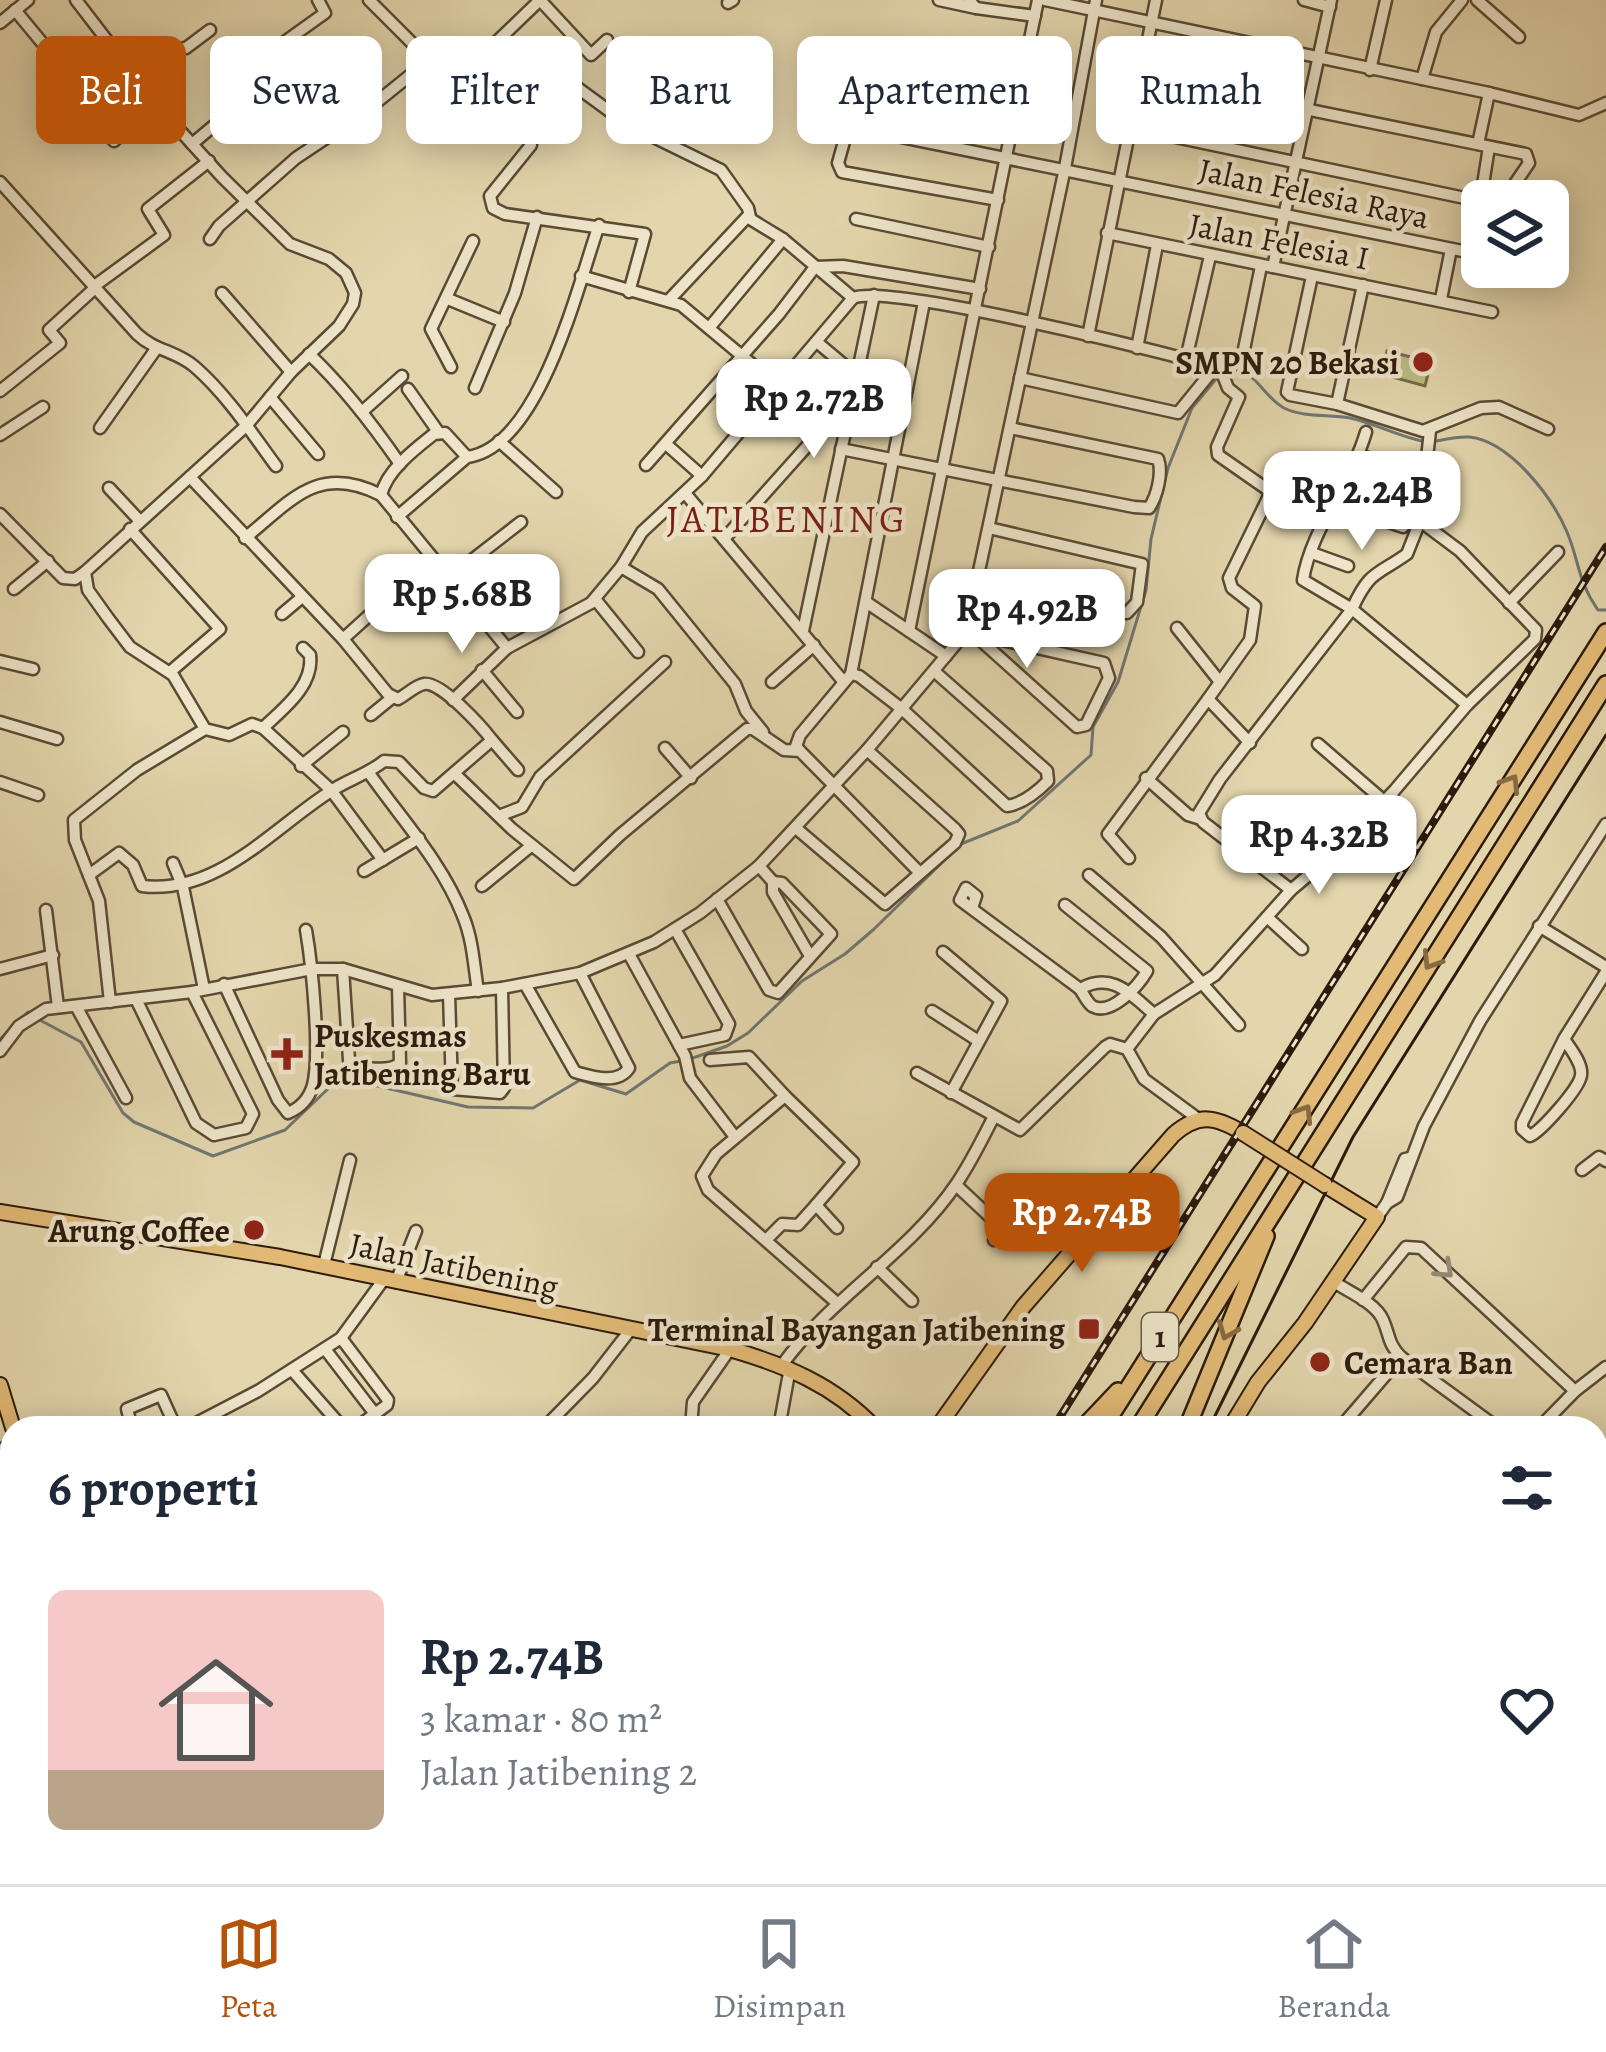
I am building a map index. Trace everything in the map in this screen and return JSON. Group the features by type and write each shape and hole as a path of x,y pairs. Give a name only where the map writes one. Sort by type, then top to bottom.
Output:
{"highway":[{"name":"1","path":"1110,1416 1604,634"},
{"name":"1","path":"1145,1416 1606,684"},
{"path":"1190,1416 1282,1196"},
{"path":"1095,1416 1138,1372"}],"main road":[{"path":"945,1416 999,1338 1085,1236 1173,1135 1197,1118 1217,1119 1243,1132 1372,1213 1334,1282 1237,1416"},
{"name":"Jalan Jatibening","path":"0,1212 324,1265 730,1349 786,1367 836,1394 857,1416"},
{"path":"0,1384 9,1416"}],"street":[{"path":"0,23 28,0"},
{"path":"76,0 103,36"},
{"path":"192,144 248,97 269,52 325,13 318,0"},
{"path":"369,0 406,38"},
{"path":"504,36 540,0 591,55 606,41"},
{"path":"939,0 1035,16"},
{"path":"1031,36 1042,0 1096,5 1150,22 1579,115 1606,103"},
{"path":"1147,36 1156,0"},
{"path":"1020,378 1178,413 1222,368 1242,359 1287,213 1330,3 1304,0"},
{"path":"1370,70 1386,0"},
{"path":"1422,80 1436,32 1462,0"},
{"path":"1477,0 1519,37"},
{"path":"0,1051 19,1026 52,1008 198,990 312,969 343,968 432,995 478,992 580,973 675,929 759,866 797,829 946,656 972,635 977,582 1096,5"},
{"path":"15,10 37,36"},
{"path":"186,48 210,30"},
{"path":"210,239 296,158 406,80"},
{"path":"582,91 627,124 692,158 709,161 748,208 748,217 670,299"},
{"path":"1481,180 1489,93"},
{"path":"1304,109 1520,152 1528,158 1519,180"},
{"name":"Jalan Felesia Raya","path":"998,200 846,174 838,163 852,127 1461,251"},
{"path":"0,514 68,580 85,572 246,426 291,372 339,326 353,304 355,293 346,273 329,259 290,244 186,138"},
{"path":"909,631 1009,144"},
{"path":"1088,336 1125,144"},
{"path":"1209,144 1461,196"},
{"path":"531,146 490,196 498,212 646,236 629,292"},
{"path":"0,391 60,343 49,329 94,287 164,235 148,209 208,161"},
{"path":"0,182 137,334 194,367 276,466"},
{"path":"748,217 783,239 853,298"},
{"path":"475,388 504,322 536,218"},
{"path":"856,219 988,247"},
{"path":"397,517 517,423 545,378 599,225"},
{"name":"Jalan Felesia I","path":"1107,233 1492,312"},
{"path":"709,328 783,239"},
{"path":"451,367 431,329 472,241"},
{"path":"1137,348 1157,245"},
{"path":"1441,299 1451,249"},
{"path":"1186,359 1210,256"},
{"path":"646,465 815,268 843,266 980,289"},
{"path":"1312,275 1287,392 1337,404 1430,440"},
{"path":"581,276 670,299 778,386"},
{"path":"1337,404 1363,285"},
{"path":"222,293 291,372"},
{"path":"453,700 507,649 578,614 595,599 642,532 702,476 853,298 866,293 924,302 1088,336 1222,368 1239,397 1217,447 1218,455 1271,494 1229,578 1232,588 1255,606 1250,640 1108,834 1129,858"},
{"path":"803,631 874,295"},
{"path":"448,299 504,322"},
{"path":"919,872 796,746 800,734 847,677 924,302"},
{"path":"818,343 856,375"},
{"path":"100,428 156,349"},
{"path":"309,354 346,397 364,410 400,464"},
{"path":"364,410 402,376"},
{"path":"407,389 467,458"},
{"path":"724,539 853,395"},
{"path":"271,397 318,454"},
{"path":"0,417 4,432 44,406"},
{"path":"1201,819 1198,813 1206,798 1352,609 1361,589 1379,568 1407,554 1420,521 1430,440 1461,415 1499,407 1548,429"},
{"path":"841,449 1143,509 1153,503 1160,474 1158,459 1010,428"},
{"path":"1366,432 1304,580 1352,609 1467,705"},
{"path":"381,495 383,484 400,464 442,433"},
{"path":"499,441 556,492"},
{"path":"666,444 702,476"},
{"path":"1360,454 1414,476"},
{"path":"190,477 393,697 404,698 426,683 453,700 518,770"},
{"path":"245,538 320,484 345,481 381,495 507,649"},
{"path":"109,488 220,629 170,672"},
{"path":"685,493 814,645 847,677 859,676 902,709 1007,806 1048,781 1047,771 934,670"},
{"path":"1336,504 1403,527"},
{"path":"1127,1049 1154,1014 1204,983 1330,857 1467,705 1535,639 1536,630 1460,550 1420,521"},
{"path":"449,578 521,522"},
{"path":"977,582 1127,614 1137,602 1142,564 989,528"},
{"path":"1509,603 1558,552"},
{"path":"1312,553 1348,566"},
{"path":"14,590 48,562"},
{"path":"621,567 658,589 735,684 763,735"},
{"path":"85,572 88,590 130,647 170,672 205,729 230,736 252,724 263,728 331,790 383,860"},
{"path":"282,614 301,598"},
{"path":"343,639 386,599"},
{"path":"595,599 638,652"},
{"path":"866,602 946,656"},
{"path":"1177,628 1220,682"},
{"path":"972,635 1104,664 1109,678 1086,725 1077,727 972,635"},
{"path":"772,682 814,645"},
{"path":"263,728 290,703 309,673 312,660 303,648"},
{"path":"0,661 33,669"},
{"path":"499,816 522,807 540,777 665,662"},
{"path":"482,670 517,712"},
{"path":"371,715 393,697"},
{"path":"1208,699 1250,743"},
{"path":"0,722 57,740"},
{"path":"110,1002 99,901 75,839 74,820 137,770 205,729"},
{"path":"456,775 531,846 574,879 747,729 784,750 800,752"},
{"path":"302,766 344,732"},
{"path":"89,874 119,853 133,865 141,886 183,887 217,873 331,790 369,773 384,760 399,762 429,791 456,775 492,740"},
{"path":"1318,744 1384,801"},
{"path":"665,748 691,778"},
{"path":"797,829 886,904 955,843 959,834 867,750"},
{"path":"369,773 419,838 463,914 478,992"},
{"path":"1147,778 1188,815 1201,819 1292,890"},
{"path":"0,782 38,795"},
{"path":"1372,1213 1397,1196 1412,1165 1410,1158 1480,1021 1606,824"},
{"path":"364,871 419,838"},
{"path":"482,886 531,846"},
{"path":"136,999 194,1120 212,1135 252,1124 253,1114 198,990 183,887 173,863"},
{"path":"759,866 773,882 773,892 810,956"},
{"path":"1089,875 1161,937 1239,1025"},
{"path":"717,899 769,990 778,993 831,934 782,883 773,882"},
{"path":"972,908 1080,989 1097,1009 1131,995 1146,968 1065,905"},
{"path":"46,910 52,1008"},
{"path":"1267,916 1303,949"},
{"path":"1539,926 1606,969 1564,1039 1522,1123 1530,1136 1540,1131 1580,1081 1580,1066 1564,1039"},
{"path":"675,929 729,1024 725,1035 683,1056"},
{"path":"224,984 278,1100 288,1113 293,1112 314,1081 312,969 306,930"},
{"path":"944,952 1001,1000 951,1093"},
{"path":"629,953 691,1078 735,1137"},
{"path":"0,969 52,956"},
{"path":"343,968 349,1060 356,1066 392,1069 400,1063 398,986"},
{"path":"525,984 572,1068 612,1078 629,1070 580,973"},
{"path":"1080,989 1105,981 1118,984 1154,1014"},
{"path":"449,994 451,1085 455,1091 500,1093 504,1088 502,988"},
{"path":"76,1006 126,1098"},
{"path":"932,1011 977,1040"},
{"path":"917,1073 1020,1130 1110,1044 1127,1049 1144,1079 1197,1118"},
{"path":"710,1060 749,1057 853,1162 798,1225 782,1224 766,1240"},
{"path":"785,1096 716,1154 701,1181 837,1303"},
{"path":"780,1416 786,1367 837,1303 956,1185 993,1118"},
{"path":"1582,1170 1599,1156 1606,1161"},
{"path":"324,1265 350,1160"},
{"path":"956,1185 1003,1228 994,1240"},
{"path":"1044,1199 1085,1236"},
{"path":"816,1205 837,1228"},
{"path":"209,1416 341,1338 390,1280 416,1231"},
{"path":"1363,1300 1406,1247 1421,1247 1575,1390"},
{"path":"877,1267 912,1301"},
{"path":"1334,1282 1383,1319 1389,1344 1401,1357 1481,1416"},
{"path":"556,1416 631,1329"},
{"path":"341,1338 388,1400 372,1416"},
{"path":"325,1349 375,1414"},
{"path":"692,1416 693,1402 730,1349"},
{"path":"1350,1416 1401,1357"},
{"path":"1550,1416 1606,1367"},
{"path":"292,1370 332,1416"},
{"path":"129,1416 127,1409 158,1395 171,1416"}],"green space":[{"path":"1387,351 1431,362 1425,386 1381,374"}],"waterway":[{"path":"1225,371 1243,372 1276,403 1292,411 1350,418 1422,441"},
{"path":"690,1059 748,1033 802,981 873,930 961,844 1018,821 1091,755 1093,727 1118,682 1146,590 1151,539 1168,468 1192,408 1217,378"},
{"path":"1431,442 1469,437 1484,441 1528,473 1567,532 1586,590 1598,610 1606,610"},
{"path":"0,1039 28,1012"},
{"path":"36,1018 81,1042 123,1113 134,1122 213,1156 285,1130 332,1085 356,1081 468,1107 533,1108 580,1080 626,1094 670,1063 681,1061"}],"tram line":[{"path":"1215,1416 1353,1137 1606,735"}],"railway":[{"path":"1061,1416 1606,547"}],"place":[{"name":"SMPN 20 Bekasi","path":"1423,362"},
{"name":"Puskesmas Jatibening Baru","path":"287,1054"},
{"name":"Arung Coffee","path":"254,1230"},
{"name":"Terminal Bayangan Jatibening","path":"1089,1329"},
{"name":"Cemara Ban","path":"1320,1362"}],"district":[{"name":"JATIBENING","path":"787,518"}]}
